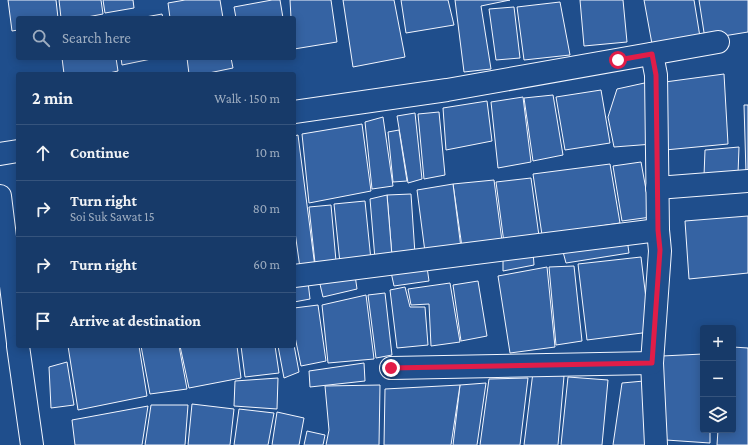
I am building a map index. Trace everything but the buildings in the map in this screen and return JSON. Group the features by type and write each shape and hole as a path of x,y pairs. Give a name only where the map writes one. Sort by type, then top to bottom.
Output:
{"street":[{"path":"296,112 447,90 718,42"},
{"path":"652,54 656,75 657,188 660,250 652,363 656,445"},
{"path":"0,154 16,151"},
{"path":"657,188 748,182"},
{"path":"0,196 16,313"},
{"path":"296,276 658,230"},
{"path":"18,348 32,445"},
{"path":"391,368 652,363"}],"route":[{"path":"391,368 652,363 660,250 658,230 656,75 652,54 618,60"}]}
